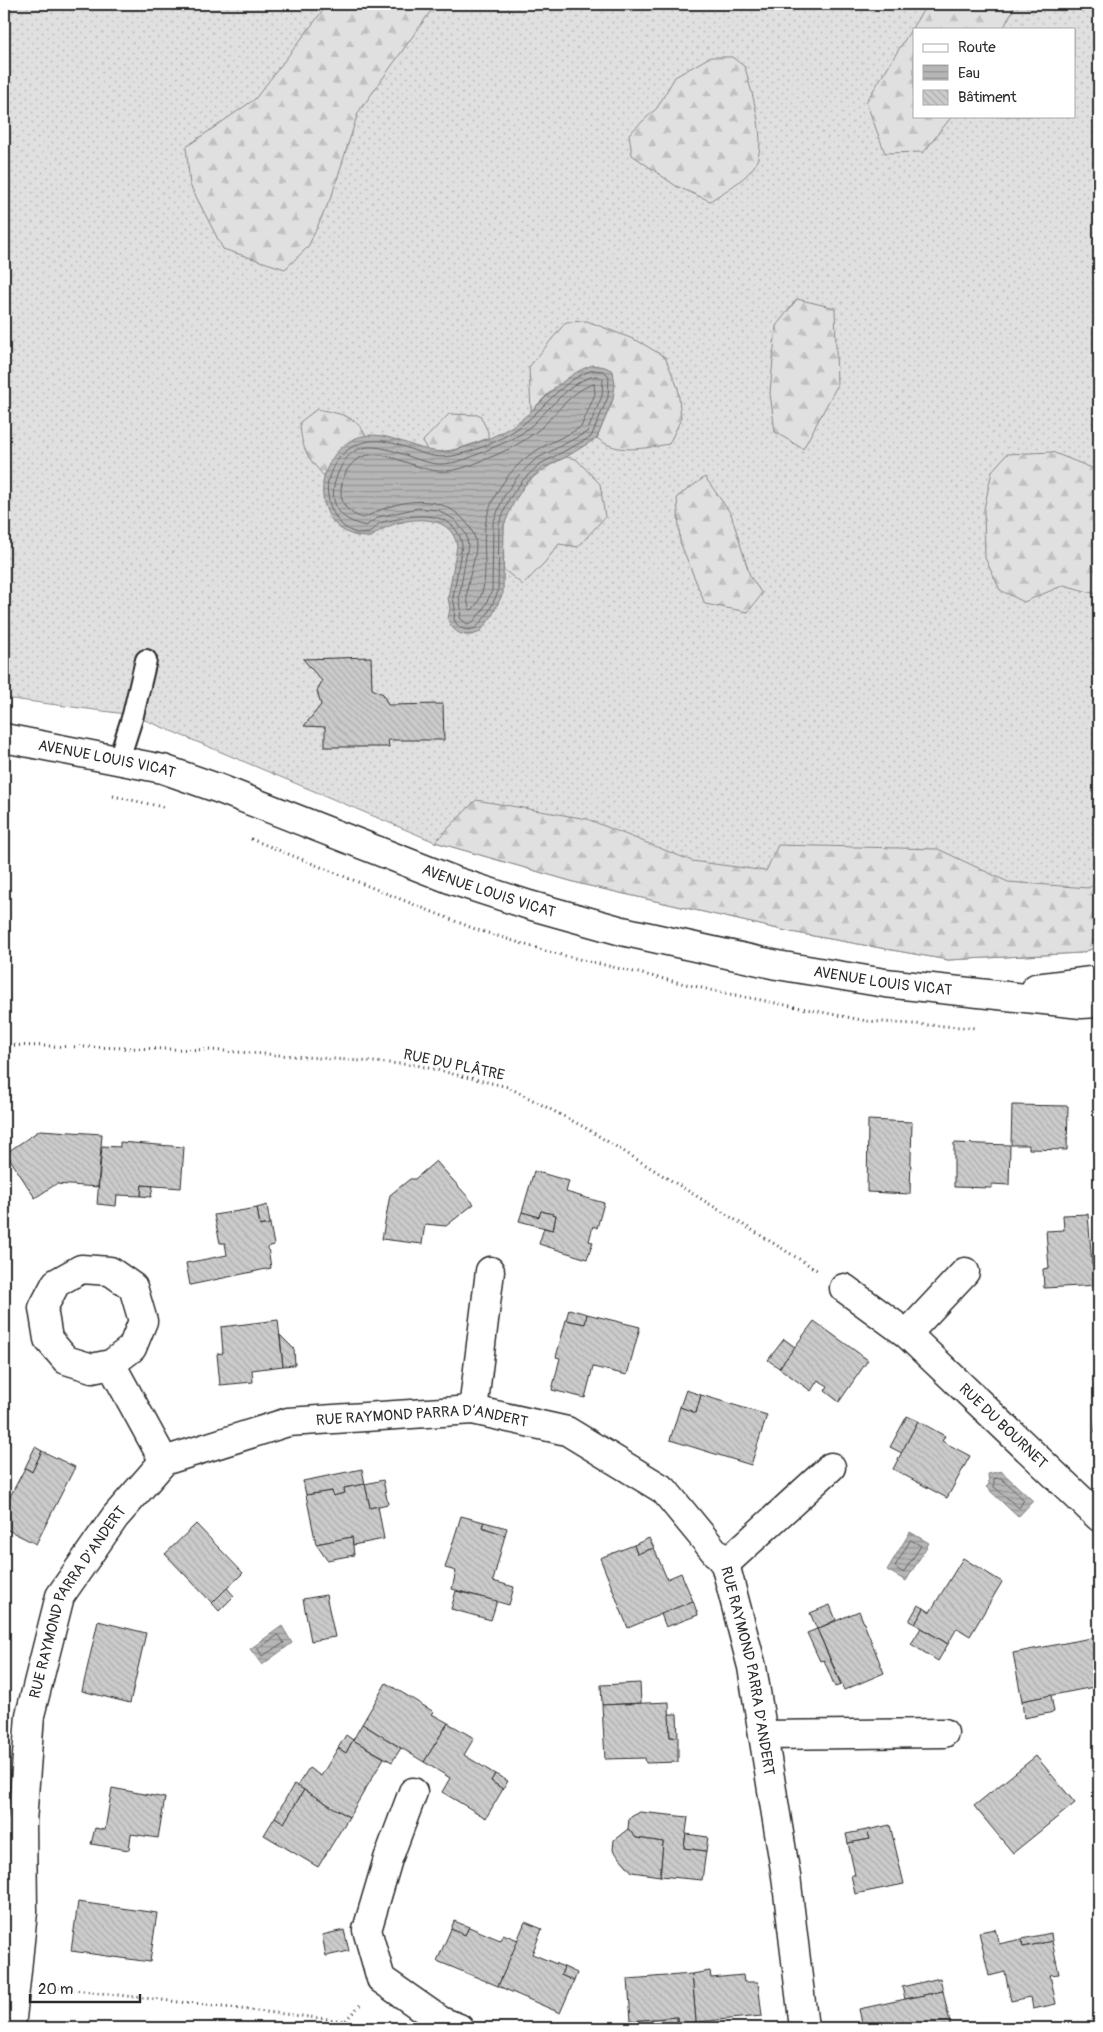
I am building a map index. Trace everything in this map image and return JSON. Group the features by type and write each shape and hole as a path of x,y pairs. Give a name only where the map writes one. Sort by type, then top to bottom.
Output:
{"street":[{"name":"AVENUE LOUIS VICAT","path":"4,738 163,769 220,789 455,881 529,905 622,931 777,965 885,983 1081,1004 1099,1003"},
{"name":"AVENUE LOUIS VICAT","path":"987,994 1099,980"},
{"path":"473,1410 490,1271"},
{"path":"907,1334 965,1272"},
{"name":"RUE DU BOURNET","path":"844,1288 907,1334 1099,1517"},
{"path":"111,1364 164,1462"},
{"name":"RUE RAYMOND PARRA D'ANDERT","path":"9,1982 23,1912 22,1822 30,1715 60,1596 115,1517 164,1462 288,1422 473,1410 567,1431 648,1480 664,1490 725,1564 752,1667 786,1876 804,2028"},
{"path":"725,1564 831,1467"},
{"path":"763,1735 944,1733"},
{"path":"413,1792 388,1859 367,1930 381,1979 441,2021 459,2028"},
{"path":"9,1982 11,2028"}],"lane":[{"path":"119,759 133,715 146,660"}],"path":[{"name":"RUE DU PLÂTRE","path":"4,1045 210,1050 416,1065 508,1087 584,1127 844,1288"},
{"path":"9,1982 345,2021 381,1979"}],"green space":[{"path":"4,4 1099,4 1099,946 1081,953 948,960 791,932 581,884 435,842 133,715 4,698"},
{"path":"328,4 440,4 430,12 358,113 332,195 308,247 285,269 223,249 190,185 186,147 255,99"},
{"path":"927,4 1016,4 1004,28 913,28 913,118 950,118 924,152 885,153 866,102"},
{"path":"710,57 732,57 745,67 758,119 760,146 758,158 749,173 710,201 676,186 632,155 629,134 657,108 675,77"},
{"path":"797,299 835,308 837,386 803,449 775,432 770,393 776,326"},
{"path":"587,321 638,341 665,357 678,388 681,419 669,444 632,449 613,447 605,443 597,438 613,399 558,384 531,411 529,367 566,322"},
{"path":"317,409 346,416 357,423 366,436 359,438 341,451 331,463 324,476 306,452 300,422"},
{"path":"449,414 480,415 488,432 488,438 450,450 427,451 423,441"},
{"path":"1052,452 1097,470 1099,595 1064,585 1024,602 1000,590 985,558 984,509 992,471 1007,454"},
{"path":"566,457 576,459 600,484 605,517 578,547 559,544 523,585 503,569 504,526 507,514 511,503 526,484 555,462"},
{"path":"705,477 731,514 750,576 762,594 748,612 705,604 680,542 677,497"},
{"path":"476,800 587,819 692,861 766,871 778,845 938,849 1008,882 1088,888 1099,882 1099,946 1081,953 948,960 791,932 581,884 435,842"}],"water":[{"path":"593,365 605,367 613,371 615,385 613,399 597,438 566,457 543,468 526,483 514,502 504,525 503,593 492,616 480,632 470,635 461,634 454,629 448,620 450,608 448,598 457,546 452,534 444,525 432,521 406,521 381,530 372,537 353,535 339,528 329,516 324,502 323,486 326,470 334,455 347,443 360,437 374,435 387,437 428,450 442,452 464,448 488,439 511,427 571,375"},
{"path":"1001,1471 1033,1501 1018,1517 986,1487 989,1484 988,1474"},
{"path":"910,1532 929,1543 906,1581 887,1570"},
{"path":"282,1626 292,1643 262,1665 250,1649"}],"building":[{"path":"371,657 372,689 383,694 388,705 443,704 444,740 388,740 389,747 325,747 325,727 304,726 321,705 317,691 322,681 303,659"},
{"path":"1012,1105 1068,1106 1067,1150 1029,1149 1029,1145 1011,1145"},
{"path":"868,1120 912,1122 910,1194 867,1192"},
{"path":"40,1130 102,1134 98,1187 56,1184 35,1198 6,1153"},
{"path":"120,1142 184,1147 181,1188 142,1185 141,1196 117,1195 116,1206 97,1204 102,1146 120,1147"},
{"path":"954,1143 1010,1145 1009,1185 992,1184 992,1188 954,1187"},
{"path":"436,1161 474,1204 446,1226 425,1224 422,1244 382,1239 390,1195 410,1179 415,1179"},
{"path":"534,1171 569,1181 566,1192 604,1203 597,1228 593,1226 589,1241 593,1242 587,1259 539,1244 544,1228 553,1230 556,1215 541,1211 539,1217 522,1212"},
{"path":"142,1185 153,1186 151,1197 141,1196"},
{"path":"267,1205 270,1224 260,1226 257,1208"},
{"path":"257,1208 260,1226 270,1224 274,1245 268,1247 271,1268 190,1285 186,1263 227,1255 225,1243 220,1243 214,1215"},
{"path":"541,1211 556,1215 553,1230 519,1221 522,1212 539,1217"},
{"path":"1088,1214 1092,1265 1099,1265 1099,1285 1044,1288 1043,1269 1049,1268 1046,1231 1064,1230 1063,1215"},
{"path":"569,1309 587,1314 585,1324 566,1320"},
{"path":"587,1314 640,1327 627,1375 593,1367 585,1398 552,1390 560,1358 556,1357 566,1320 585,1324"},
{"path":"278,1320 283,1366 252,1370 253,1382 220,1385 217,1354 223,1353 221,1327"},
{"path":"814,1321 868,1360 839,1402 825,1391 828,1386 818,1380 811,1391 779,1368"},
{"path":"280,1335 294,1349 295,1365 283,1366"},
{"path":"784,1339 795,1347 779,1368 768,1360"},
{"path":"686,1390 701,1395 696,1413 680,1407"},
{"path":"701,1395 767,1415 751,1465 670,1440 680,1407 696,1413"},
{"path":"1099,1396 1099,1432 1095,1432"},
{"path":"907,1416 918,1421 902,1453 890,1447"},
{"path":"918,1421 945,1436 942,1441 970,1456 947,1498 893,1469"},
{"path":"35,1447 42,1451 32,1472 25,1468"},
{"path":"42,1451 75,1467 36,1544 4,1528 4,1508 25,1468 32,1472"},
{"path":"362,1469 365,1484 344,1488 345,1493 333,1496 332,1491 306,1495 303,1481"},
{"path":"383,1480 388,1504 370,1508 365,1484"},
{"path":"365,1484 370,1508 378,1506 384,1539 353,1545 352,1537 316,1544 306,1495 332,1491 333,1496 345,1493 344,1488"},
{"path":"461,1516 484,1522 482,1527 505,1535 493,1581 514,1587 509,1605 452,1589 456,1571 445,1568"},
{"path":"484,1522 507,1528 505,1535 482,1527"},
{"path":"196,1524 243,1573 212,1603 165,1554"},
{"path":"352,1537 354,1555 327,1560 316,1544"},
{"path":"649,1538 654,1548 637,1554 634,1545"},
{"path":"634,1545 637,1554 654,1548 667,1579 681,1573 693,1601 628,1628 600,1558"},
{"path":"963,1558 1002,1582 970,1636 957,1628 948,1644 915,1624 924,1608 930,1612"},
{"path":"227,1588 234,1596 219,1611 212,1603"},
{"path":"456,1591 497,1601 491,1620 451,1609"},
{"path":"326,1595 335,1637 311,1641 303,1599"},
{"path":"693,1601 698,1615 666,1627 661,1614"},
{"path":"830,1605 836,1620 817,1629 810,1613"},
{"path":"918,1605 924,1608 915,1624 909,1621"},
{"path":"859,1611 884,1673 844,1690 817,1629"},
{"path":"98,1621 146,1633 130,1703 82,1691"},
{"path":"921,1628 948,1644 938,1661 911,1644"},
{"path":"817,1629 841,1685 835,1687 824,1660 820,1661 807,1633"},
{"path":"1096,1637 1099,1655 1099,1686 1022,1701 1013,1653"},
{"path":"386,1683 434,1712 432,1714 448,1723 424,1762 362,1724"},
{"path":"640,1683 641,1703 602,1705 601,1685"},
{"path":"1051,1695 1054,1712 1024,1718 1022,1701"},
{"path":"669,1702 670,1737 678,1737 678,1762 646,1763 645,1758 605,1759 602,1705"},
{"path":"669,1714 677,1714 678,1737 670,1737"},
{"path":"448,1723 474,1738 464,1755 495,1774 491,1781 503,1789 486,1818 442,1792 450,1778 424,1762"},
{"path":"362,1724 401,1748 392,1762 353,1740"},
{"path":"346,1735 353,1740 346,1753 338,1748"},
{"path":"353,1740 384,1758 349,1817 297,1786 309,1768 321,1776 338,1748 346,1753"},
{"path":"1036,1756 1075,1803 1013,1853 974,1806"},
{"path":"495,1774 508,1781 503,1789 491,1781"},
{"path":"294,1784 304,1790 284,1823 275,1817"},
{"path":"112,1788 165,1798 158,1838 131,1834 129,1850 91,1844 95,1828 105,1830"},
{"path":"304,1790 349,1817 318,1867 264,1835 275,1817 284,1823"},
{"path":"640,1812 688,1817 684,1848 706,1851 702,1880 660,1876 663,1842 636,1838 628,1829 629,1818"},
{"path":"890,1825 904,1884 855,1894 851,1875 855,1875 848,1843 870,1839 867,1830"},
{"path":"628,1829 636,1838 663,1842 660,1876 632,1872 613,1850 614,1840"},
{"path":"867,1830 870,1839 848,1843 846,1834"},
{"path":"686,1834 708,1837 706,1851 684,1848"},
{"path":"78,1902 157,1913 150,1962 71,1951"},
{"path":"454,1921 469,1927 465,1935 451,1929"},
{"path":"525,1922 542,1929 532,1954 564,1967 561,1975 574,1981 560,2013 498,1986"},
{"path":"469,1927 500,1940 503,1934 518,1940 498,1986 437,1961 451,1929 465,1935"},
{"path":"995,1929 999,1944 1022,1939 1023,1947 1052,1941 1059,1974 1050,1975 1056,2004 1033,2009 1031,1997 1011,2001 1005,1972 989,1976 979,1932"},
{"path":"344,1930 349,1951 326,1956 322,1935"},
{"path":"1051,1933 1052,1941 1023,1947 1022,1939"},
{"path":"564,1967 577,1973 574,1981 561,1975"},
{"path":"710,1971 711,1978 743,1975 744,1982 758,1982 762,2016 696,2022 692,1974"},
{"path":"692,1974 696,2022 677,2024 677,2017 631,2021 628,1979"},
{"path":"940,1978 943,1991 905,1999 902,1987"},
{"path":"943,1991 951,2028 863,2028 859,2009"},
{"path":"677,2017 677,2024 632,2028 631,2021"}]}
